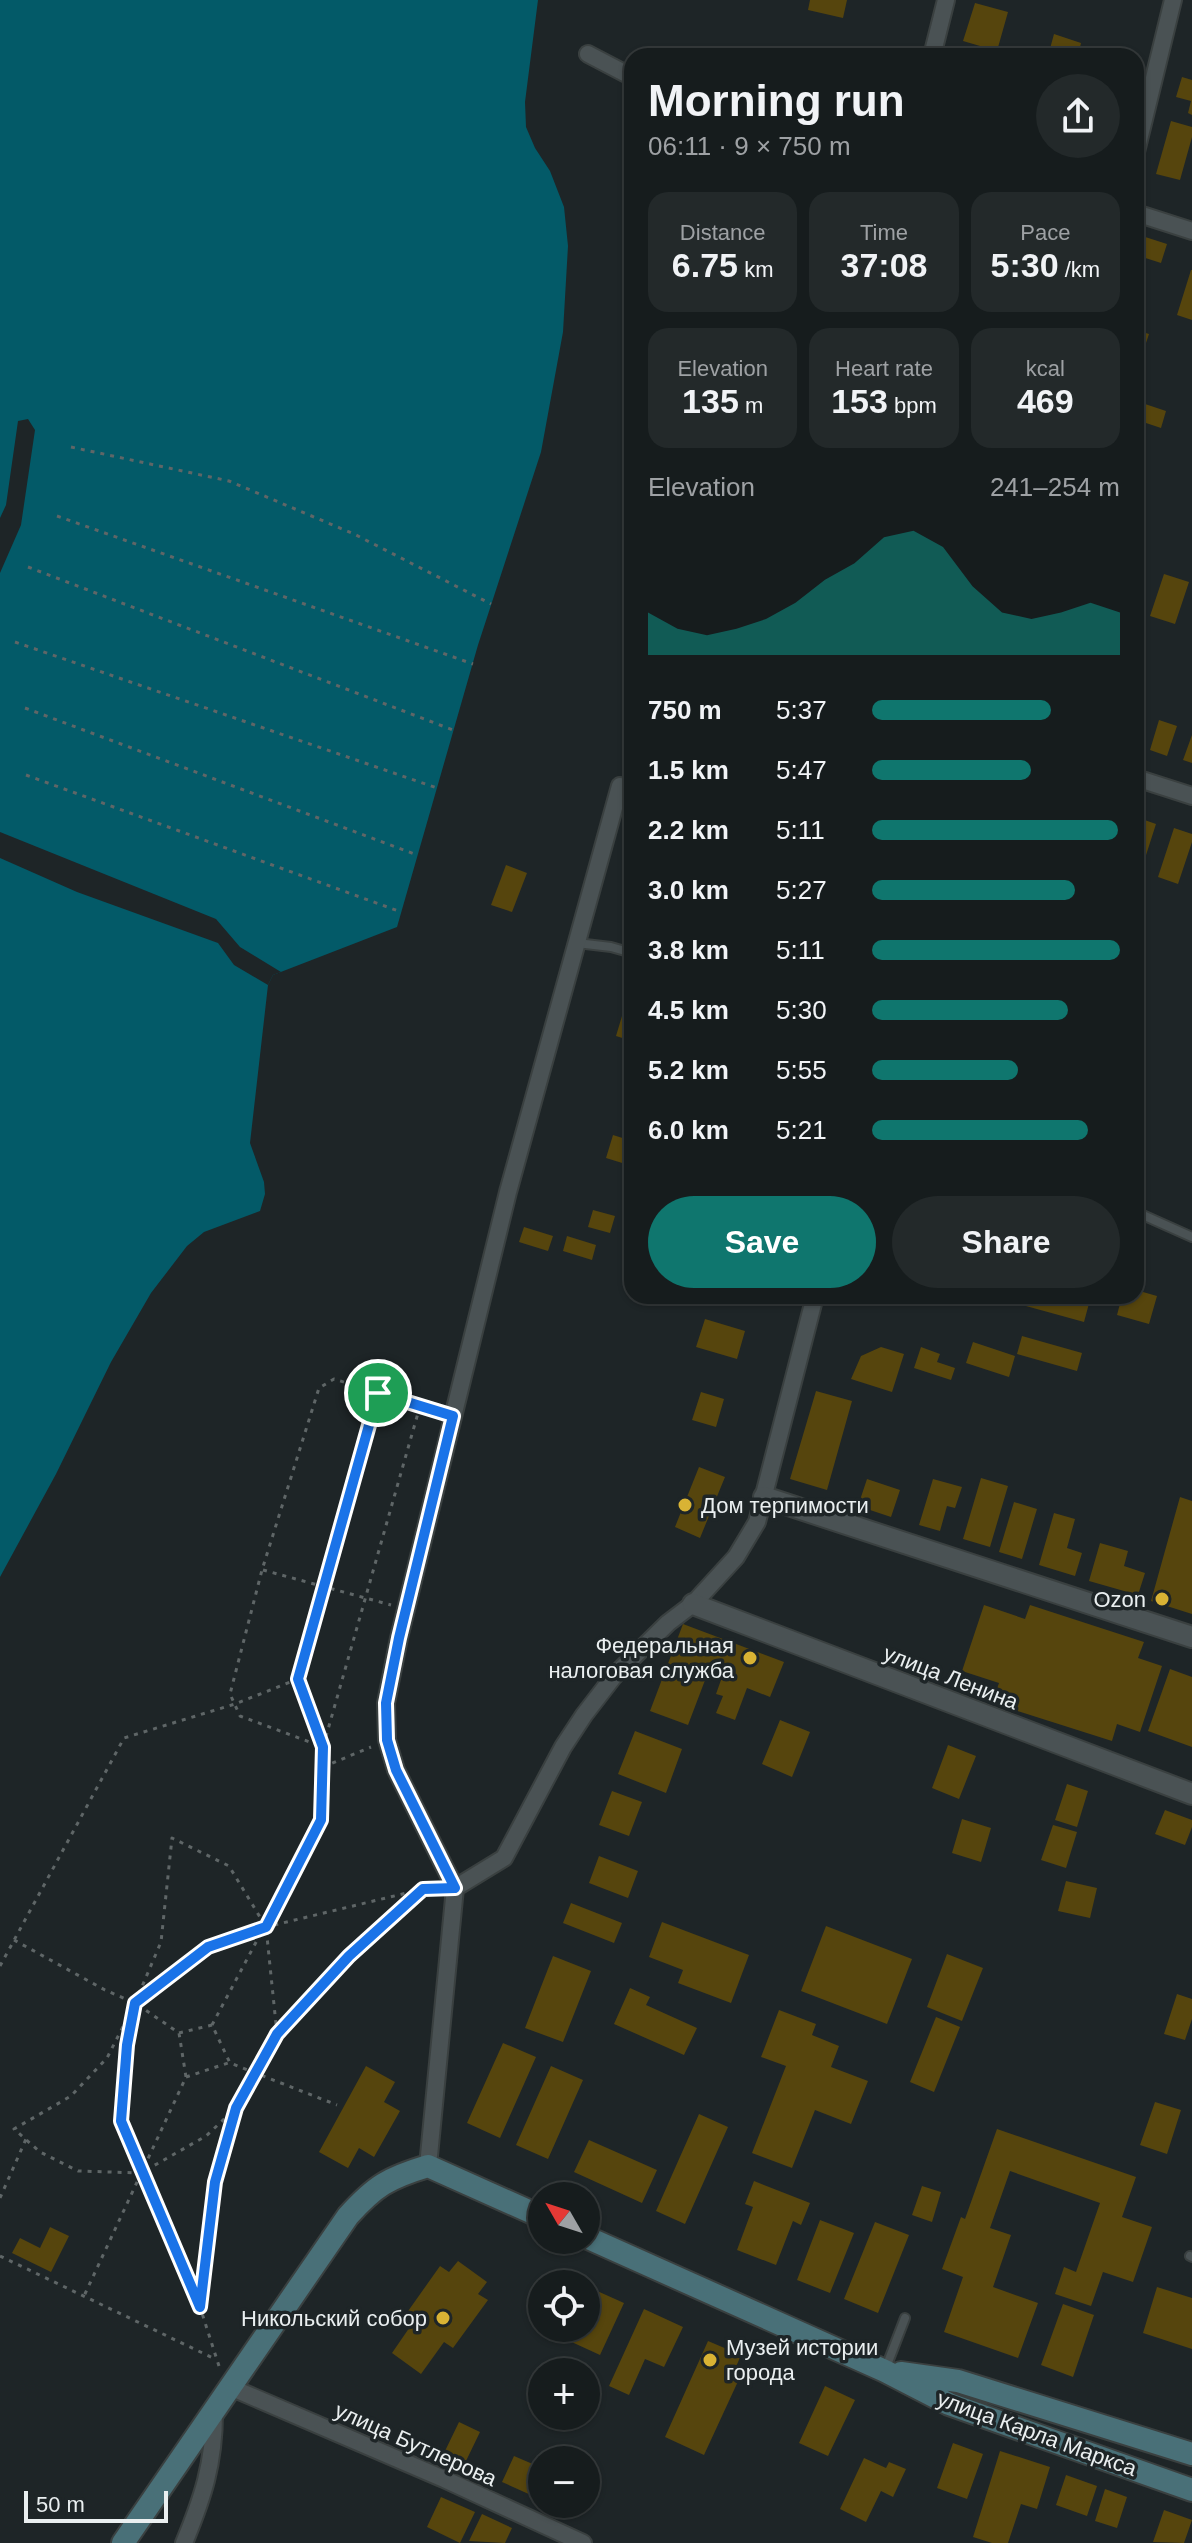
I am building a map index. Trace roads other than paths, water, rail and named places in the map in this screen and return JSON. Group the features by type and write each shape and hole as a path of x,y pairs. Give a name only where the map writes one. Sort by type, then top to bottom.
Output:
{"main road":[{"path":"123,2543 348,2216 371,2191 400,2174 428,2166 528,2211"},
{"name":"улица Карла Маркса","path":"600,2243 885,2371 949,2404 1192,2490"},
{"name":"улица Карла Маркса","path":"885,2371 958,2381 1192,2454"},
{"path":"949,2404 958,2381"}],"street":[{"path":"934,48 946,0"},
{"path":"1144,119 1173,0"},
{"path":"588,54 624,73"},
{"path":"1144,216 1192,231"},
{"path":"1144,781 1192,796"},
{"path":"428,2166 455,1888 396,1770 387,1740 386,1703 508,1192 620,786"},
{"path":"455,1888 504,1858 563,1747 584,1715 614,1676 668,1623 693,1604 748,1540 764,1497 813,1304"},
{"path":"764,1497 1192,1637"},
{"name":"улица Ленина","path":"693,1604 1192,1794"},
{"name":"улица Бутлерова","path":"230,2387 583,2543"},
{"path":"184,2543 207,2485 214,2442 214,2413"}],"lane":[{"path":"577,943 624,951"},
{"path":"1144,1216 1192,1237"},
{"path":"885,2371 905,2318"}],"water":[{"path":"0,0 538,0 525,102 526,127 550,171 564,207 568,246 563,332 541,452 478,645 397,927 273,975 268,985 250,1143 264,1182 265,1194 260,1211 204,1232 187,1246 151,1293 111,1362 56,1474 0,1577"}],"place":[{"name":"Дом терпимости","path":"685,1505"},
{"name":"Ozon","path":"1162,1599"},
{"name":"Федеральная налоговая служба","path":"750,1658"},
{"name":"Никольский собор","path":"443,2318"},
{"name":"Музей истории города","path":"710,2360"}]}
